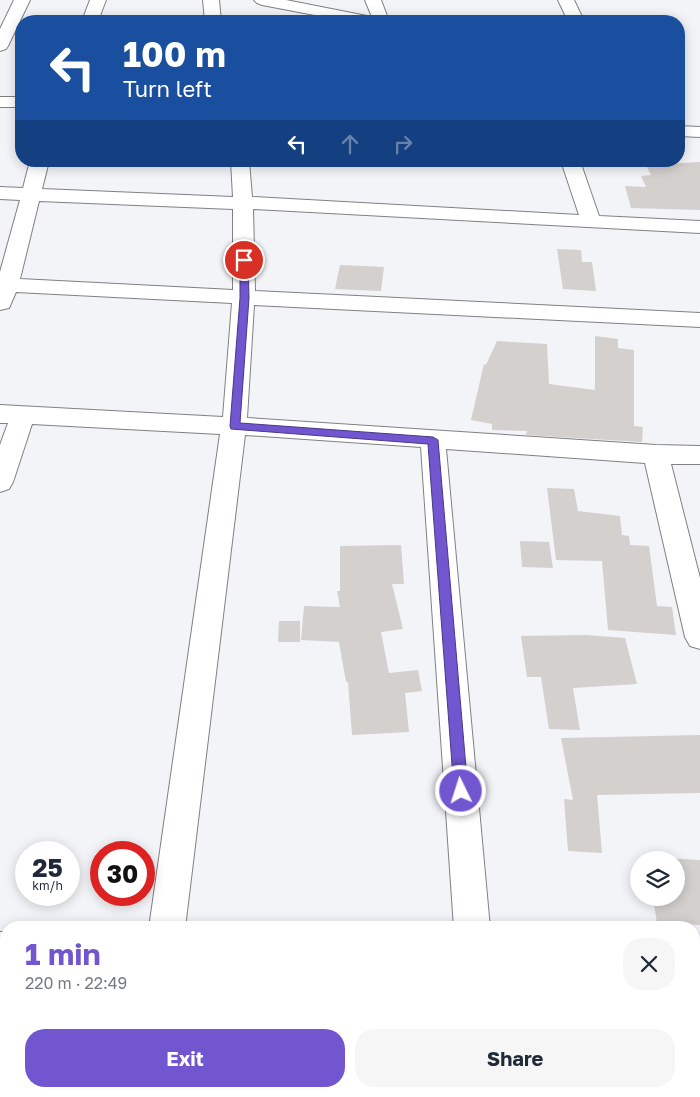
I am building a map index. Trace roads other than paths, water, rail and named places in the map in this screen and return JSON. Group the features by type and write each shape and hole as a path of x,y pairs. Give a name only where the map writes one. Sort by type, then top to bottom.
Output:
{"street":[{"path":"0,46 22,0"},
{"path":"92,15 98,0"},
{"path":"211,0 212,15"},
{"path":"262,0 338,15"},
{"path":"373,0 379,15"},
{"path":"566,0 573,15"},
{"path":"0,102 15,102"},
{"path":"685,131 700,132"},
{"path":"38,167 2,292 244,298 700,320"},
{"path":"168,921 235,426 244,298 244,203 241,167"},
{"path":"572,167 591,220"},
{"path":"0,193 244,203 700,227"},
{"path":"0,482 12,414 235,426 656,454 700,455"},
{"path":"433,440 471,921"},
{"path":"656,454 700,637"}]}
